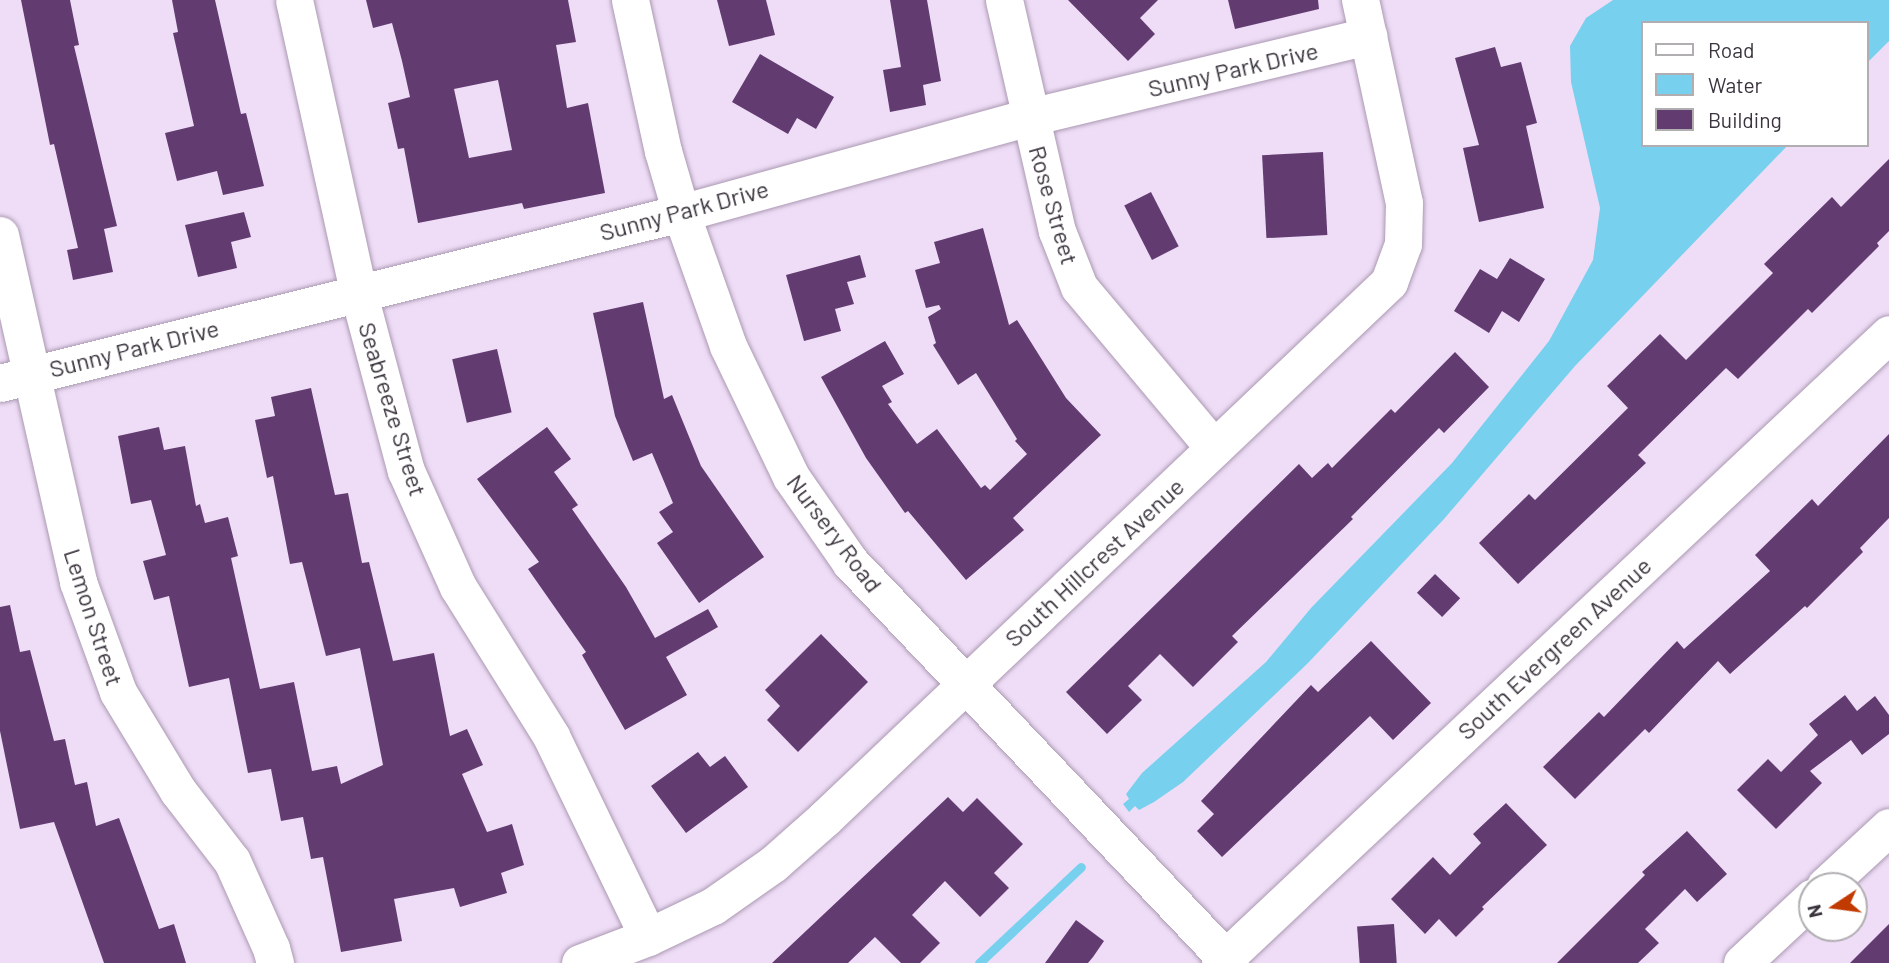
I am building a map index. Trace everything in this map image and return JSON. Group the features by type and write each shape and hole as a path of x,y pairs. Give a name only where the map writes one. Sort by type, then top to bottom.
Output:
{"street":[{"name":"Seabreeze Street","path":"293,0 358,291 406,471 458,587 551,736 648,937"},
{"name":"Nursery Road","path":"630,0 663,151 681,213 728,346 791,477 850,562 1225,961"},
{"name":"Rose Street","path":"1004,0 1057,231 1079,287 1214,448"},
{"name":"South Hillcrest Avenue","path":"580,963 648,937 713,906 773,864 1389,282 1404,244 1404,203 1360,0"},
{"name":"Sunny Park Drive","path":"15,378 681,213 1030,117 1368,36"},
{"name":"Lemon Street","path":"0,235 15,378 78,582 118,692 178,791 232,862 275,963"},
{"name":"South Evergreen Avenue","path":"1225,961 1889,334"},
{"path":"1840,872 1889,827"},
{"path":"1742,963 1798,911"}],"water":[{"path":"1613,0 1889,0 1889,41 1868,62 1868,21 1640,21 1640,147 1786,147 1575,366 1444,519 1308,663 1183,782 1154,802 1139,810 1135,806 1129,812 1123,804 1129,799 1126,794 1142,773 1266,662 1311,608 1452,463 1549,341 1593,260 1600,208 1571,82 1570,46 1586,18"}],"building":[{"path":"21,0 70,0 79,45 74,46 117,226 104,229 113,272 73,280 67,250 78,248 54,144 50,145"},
{"path":"172,0 215,0 241,114 246,113 264,186 223,195 217,171 177,181 165,133 194,126 173,33 178,32"},
{"path":"366,0 568,0 576,42 556,45 567,108 588,103 605,193 524,209 522,203 418,223 404,148 398,149 388,103 410,97 402,61 392,23 373,28","holes":["498,80 512,150 469,158 454,89"]},
{"path":"717,0 766,0 775,35 729,46"},
{"path":"890,0 927,0 941,81 923,85 926,105 890,112 883,70 901,67"},
{"path":"1068,0 1158,0 1140,18 1155,34 1128,61"},
{"path":"1228,0 1318,0 1319,9 1235,29"},
{"path":"1495,47 1501,67 1521,62 1537,123 1526,126 1544,208 1479,222 1463,148 1479,145 1455,58"},
{"path":"760,54 834,97 816,129 797,118 788,134 732,102"},
{"path":"1323,152 1327,235 1266,238 1262,155"},
{"path":"1889,159 1889,231 1877,243 1879,246 1812,313 1808,309 1738,379 1726,368 1638,455 1646,463 1518,584 1479,543 1529,494 1535,500 1628,408 1607,386 1660,334 1686,360 1773,273 1764,264 1832,197 1841,207"},
{"path":"1151,192 1179,246 1152,260 1124,206"},
{"path":"244,212 251,237 231,242 237,268 198,277 185,225"},
{"path":"983,228 1009,325 1017,320 1066,398 1101,435 1013,518 1024,530 966,580 908,511 905,513 866,458 821,377 885,341 904,374 882,386 892,402 888,404 917,444 937,429 981,488 985,485 990,490 1027,454 1015,441 1017,439 976,373 958,385 933,345 936,343 928,317 941,309 939,305 926,308 915,270 940,263 934,242"},
{"path":"860,255 866,277 847,282 854,304 835,309 841,331 804,341 786,275"},
{"path":"1510,258 1545,279 1519,322 1502,311 1489,333 1454,311 1480,269 1497,279"},
{"path":"643,302 664,399 672,395 701,466 764,557 699,603 657,543 673,532 659,512 673,503 652,453 633,461 615,416 593,313"},
{"path":"497,349 512,412 467,423 452,359"},
{"path":"1455,352 1489,387 1444,433 1439,428 1351,517 1353,519 1232,636 1238,642 1193,687 1160,654 1128,686 1142,700 1107,734 1066,692 1299,464 1312,478 1328,463 1332,468 1391,409 1395,413"},
{"path":"311,388 335,495 348,493 362,563 369,562 393,661 434,653 450,736 467,729 483,765 462,774 487,832 512,824 524,865 501,873 507,893 460,907 454,888 394,899 402,941 341,952 323,857 311,859 303,817 281,821 271,769 248,773 229,678 189,687 169,596 154,600 143,561 166,555 151,500 131,504 118,436 159,427 164,450 185,446 196,506 200,504 205,523 228,517 238,556 231,558 260,689 294,682 312,771 337,766 341,784 383,765 360,648 326,656 302,562 290,564 273,476 267,478 255,420 275,416 271,397"},
{"path":"547,427 571,459 554,472 578,505 572,509 626,587 655,638 708,609 718,627 666,657 687,695 625,730 582,655 586,652 528,569 539,562 477,479"},
{"path":"1889,434 1889,518 1860,548 1863,552 1807,608 1805,606 1730,674 1718,661 1649,733 1645,729 1575,799 1543,767 1599,712 1604,717 1677,641 1684,649 1770,571 1755,555 1812,499 1818,506"},
{"path":"1435,574 1460,598 1442,617 1417,593"},
{"path":"10,605 20,652 30,650 54,741 65,739 75,785 87,782 96,826 119,818 159,929 174,924 186,963 104,963 54,822 20,829 0,731 0,607"},
{"path":"821,634 868,682 798,752 767,720 780,706 765,690"},
{"path":"1371,641 1431,703 1393,740 1370,716 1222,857 1197,831 1214,814 1201,801 1311,685 1318,692"},
{"path":"1845,695 1857,711 1875,696 1889,715 1889,734 1862,755 1851,740 1810,771 1822,783 1776,829 1737,790 1768,759 1781,772 1818,735 1809,724"},
{"path":"698,752 710,767 725,756 748,787 686,833 651,786"},
{"path":"948,797 963,812 977,798 1023,844 994,873 1009,888 980,917 945,881 912,915 940,943 920,963 901,963 875,937 848,963 772,963"},
{"path":"1506,803 1547,845 1482,907 1484,909 1456,937 1439,919 1425,934 1391,899 1433,857 1450,875 1481,843 1473,834"},
{"path":"1687,831 1727,874 1697,902 1685,889 1645,929 1659,943 1638,963 1557,963 1645,875 1642,872"},
{"path":"1076,920 1104,941 1093,957 1088,963 1045,963"},
{"path":"1394,924 1397,963 1360,963 1357,927"},
{"path":"1889,924 1889,963 1850,963"}],"waterway":[{"path":"979,963 1081,867"}]}
